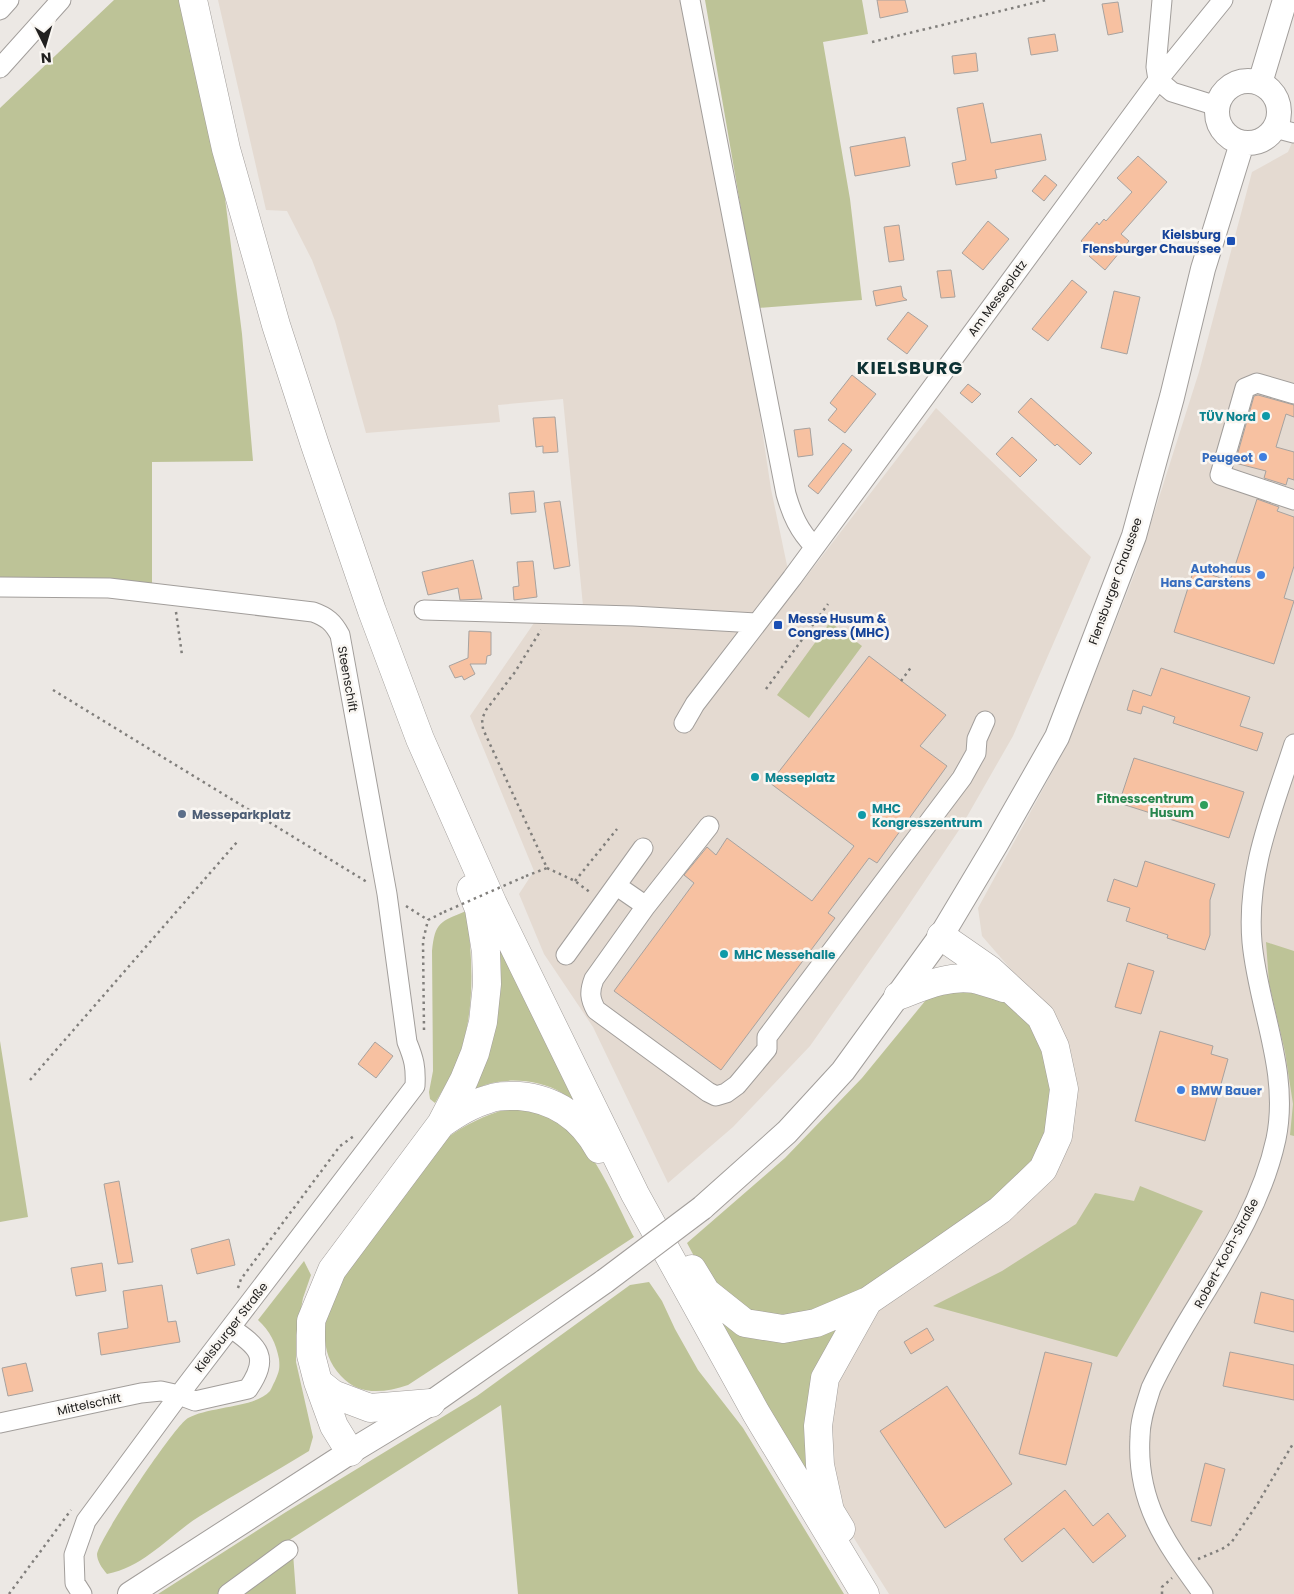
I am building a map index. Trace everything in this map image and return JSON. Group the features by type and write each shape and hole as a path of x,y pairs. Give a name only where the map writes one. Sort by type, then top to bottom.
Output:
{"highway":[{"path":"193,0 226,149 276,325 314,445 372,611 420,739 493,904 648,1220 761,1421 865,1594"},
{"path":"350,1452 334,1426 318,1382 311,1355 312,1321 332,1270 441,1124 464,1080 477,1046 483,1022 487,984 486,952 479,909 422,766 420,739"},
{"path":"635,1194 656,1208 706,1292 745,1323 783,1329 816,1323 868,1301 1000,1210 1043,1169 1058,1136 1064,1089 1055,1046 1041,1017 990,970 941,936"},
{"path":"898,996 930,984 956,978 975,979 1013,991"},
{"path":"441,1124 462,1111 490,1098 508,1095 532,1097 555,1104 567,1111 583,1125 593,1139 633,1212 648,1220"},
{"path":"868,1301 825,1378 818,1426 820,1465 830,1510 881,1594"},
{"path":"318,1382 334,1394 355,1404 370,1408 431,1403"}],"main road":[{"path":"1260,83 1286,0"},
{"path":"1246,80 1260,83 1269,89 1277,102 1278,118 1284,130 1270,134 1257,142 1242,143 1230,138 1222,130 1217,118 1217,106 1222,93 1233,84 1246,80"},
{"name":"Flensburger Chaussee","path":"130,1594 350,1452 431,1403 605,1281 702,1208 787,1132 843,1071 941,936 1057,737 1134,536 1172,397 1203,269 1242,143"}],"street":[{"path":"0,10 9,0"},
{"path":"0,68 61,0"},
{"path":"690,0 786,494 798,528 814,546"},
{"path":"1162,0 1156,68 1158,80 1172,92 1217,106"},
{"name":"Am Messeplatz","path":"684,722 694,704 792,578 1158,80 1222,0"},
{"path":"1294,394 1257,383 1245,388 1220,475 1294,500"},
{"name":"Steenschift","path":"0,587 109,588 313,612 325,617 334,624 340,635 387,894 406,1042 416,1070"},
{"path":"424,610 756,623"},
{"path":"709,826 646,906 594,979 590,989 590,1000 596,1010 716,1096 726,1093 737,1085 767,1049 768,1037 962,778 976,753 976,740 986,721"},
{"name":"Robert-Koch-Straße","path":"1203,1594 1184,1568 1154,1519 1148,1505 1140,1466 1140,1436 1146,1405 1157,1377 1252,1209 1271,1159 1276,1138 1279,1118 1278,1066 1252,943 1251,905 1257,862 1294,744"},
{"path":"566,956 643,848"},
{"path":"617,886 646,906"},
{"name":"Kielsburger Straße","path":"82,1594 74,1583 74,1555 86,1521 179,1394 415,1086 416,1070"},
{"name":"Mittelschift","path":"0,1423 141,1393 161,1391 179,1394 194,1401 248,1389 256,1378 260,1353 251,1342 231,1328"},
{"path":"228,1594 288,1550"}],"path":[{"path":"872,42 1046,0"},
{"path":"174,596 182,655"},
{"path":"766,690 828,604"},
{"path":"552,614 515,672 486,710 482,719 483,730 547,868 575,882 617,828"},
{"path":"901,681 912,666"},
{"path":"53,690 387,894"},
{"path":"30,1080 237,842"},
{"path":"424,1038 423,942 428,920 547,868"},
{"path":"1184,1568 1194,1560 1222,1549 1231,1543 1243,1528 1294,1442"}],"shaded area":[{"path":"218,0 688,0 744,311 771,489 793,594 936,408 1091,557 1013,736 961,827 902,915 810,1046 733,1127 668,1183 593,1027 544,954 519,894 534,871 470,716 545,607 583,606 563,399 498,405 500,422 366,433 335,321 312,260 287,211 266,210"},
{"path":"1294,138 1294,1594 889,1594 835,1508 829,1380 1048,1012 982,936 978,908 1067,745 1136,570 1199,372 1252,172 1288,152"}],"green space":[{"path":"114,0 182,0 222,174 242,334 253,461 152,462 152,585 0,581 0,108"},
{"path":"705,0 862,0 868,34 823,42 850,199 862,300 758,308"},
{"path":"830,622 862,646 809,718 777,695"},
{"path":"466,911 471,951 469,1014 460,1054 452,1073 435,1103 430,1099 429,1092 433,1071 433,941 440,924"},
{"path":"494,926 580,1107 554,1089 524,1081 494,1083 468,1093 499,998 501,964"},
{"path":"1266,942 1294,951 1294,1136 1290,1135 1293,1104 1285,1052 1269,983"},
{"path":"961,985 997,993 1034,1021 1057,1090 1036,1165 927,1251 816,1316 748,1317 710,1286 687,1243 785,1158 862,1078 930,995"},
{"path":"0,1041 28,1217 0,1222"},
{"path":"506,1109 541,1113 552,1117 565,1125 577,1137 610,1188 634,1237 408,1385 381,1391 364,1390 356,1387 334,1368 325,1341 326,1322 335,1287 447,1138 475,1121"},
{"path":"1140,1186 1203,1211 1117,1357 933,1306 1002,1271 1076,1224 1095,1193 1134,1201"},
{"path":"304,1261 311,1275 303,1298 296,1335 296,1362 313,1437 309,1451 200,1516 145,1557 121,1570 107,1574 97,1557 101,1544 138,1483 180,1425 188,1418 197,1414 254,1401 270,1391 278,1373 279,1359 272,1338 258,1320"},
{"path":"649,1282 662,1301 698,1370 743,1428 844,1594 518,1594 501,1405 291,1539 219,1594 158,1594 286,1512 477,1396 630,1285"},
{"path":"700,1295 745,1328 859,1310 821,1378 825,1511"},
{"path":"293,1553 296,1594 238,1594"}],"building":[{"path":"877,0 905,0 908,12 880,18"},
{"path":"1118,2 1123,32 1108,35 1102,4"},
{"path":"1055,34 1058,51 1031,55 1028,38"},
{"path":"976,53 978,71 954,74 952,56"},
{"path":"983,103 991,143 1041,134 1046,160 995,170 997,178 956,185 952,163 966,160 957,108"},
{"path":"905,137 910,166 855,176 850,147"},
{"path":"1138,156 1167,182 1121,234 1129,241 1105,270 1089,256 1093,252 1081,241 1097,222 1099,225 1104,219 1106,221 1132,192 1117,178"},
{"path":"1045,175 1057,185 1044,201 1032,191"},
{"path":"988,221 1009,239 983,270 962,253"},
{"path":"899,225 904,260 889,262 884,227"},
{"path":"951,270 955,297 941,298 937,271"},
{"path":"1072,280 1087,292 1048,341 1032,329"},
{"path":"901,286 903,297 907,300 876,306 873,291"},
{"path":"1114,291 1140,297 1127,354 1101,348"},
{"path":"908,312 928,326 907,354 887,339"},
{"path":"852,375 876,394 845,433 828,420 837,409 830,403"},
{"path":"968,384 981,394 972,403 960,393"},
{"path":"1258,395 1294,405 1294,417 1286,414 1276,447 1294,452 1294,480 1288,478 1286,485 1264,478 1266,471 1235,463 1254,396"},
{"path":"1031,398 1092,453 1080,465 1057,444 1055,446 1018,412"},
{"path":"555,417 558,452 543,453 543,446 536,447 533,418"},
{"path":"810,428 813,455 798,457 794,430"},
{"path":"1012,437 1037,460 1020,477 996,454"},
{"path":"843,443 852,450 818,494 808,486"},
{"path":"534,491 536,512 511,514 509,493"},
{"name":"Autohaus Hans Carstens","path":"1257,499 1279,507 1277,511 1294,517 1294,566 1284,598 1294,601 1274,664 1174,632 1194,569 1230,581"},
{"path":"560,501 570,566 554,569 544,503"},
{"path":"473,560 482,599 460,600 458,588 428,595 422,572"},
{"path":"533,561 537,597 514,600 513,587 519,586 517,562"},
{"path":"469,631 491,632 491,655 487,656 486,664 470,664 475,674 464,680 462,676 455,678 449,666 468,658"},
{"path":"869,656 946,715 920,746 947,766 877,863 869,858 828,913 835,918 721,1070 614,991 694,883 684,875 707,847 716,855 727,838 812,901 854,846 770,783"},
{"path":"1161,668 1250,697 1240,726 1263,733 1257,751 1173,723 1175,717 1143,706 1141,714 1127,710 1133,690 1151,696"},
{"path":"1134,758 1244,792 1229,838 1119,803"},
{"path":"1145,861 1215,884 1210,900 1210,935 1205,950 1167,938 1168,935 1126,921 1130,908 1107,901 1114,879 1137,887"},
{"path":"1128,963 1154,971 1141,1014 1115,1007"},
{"name":"BMW Bauer","path":"1160,1031 1213,1046 1211,1054 1228,1059 1205,1141 1135,1121"},
{"path":"375,1042 393,1056 376,1078 358,1064"},
{"path":"119,1181 133,1262 118,1264 104,1184"},
{"path":"229,1239 235,1265 197,1274 191,1249"},
{"path":"102,1263 106,1291 76,1296 71,1268"},
{"path":"162,1285 168,1322 176,1321 180,1342 101,1355 98,1333 128,1328 123,1291"},
{"path":"1261,1292 1294,1300 1294,1332 1254,1323"},
{"path":"927,1328 934,1340 911,1354 904,1342"},
{"path":"1045,1352 1092,1363 1066,1465 1019,1454"},
{"path":"1230,1352 1294,1365 1294,1400 1223,1386"},
{"path":"26,1363 33,1391 8,1396 2,1368"},
{"path":"947,1386 1012,1484 945,1528 880,1431"},
{"path":"1205,1463 1225,1469 1211,1526 1191,1521"},
{"path":"1065,1490 1093,1526 1108,1513 1126,1536 1093,1563 1064,1528 1022,1562 1004,1539"}],"place":[{"name":"Kielsburg Flensburger Chaussee","path":"1231,241"},
{"name":"TÜV Nord","path":"1266,416"},
{"name":"Peugeot","path":"1263,457"},
{"name":"Autohaus Hans Carstens","path":"1261,575"},
{"name":"Messe Husum & Congress (MHC)","path":"778,625"},
{"name":"Messeplatz","path":"755,777"},
{"name":"Fitnesscentrum Husum","path":"1204,805"},
{"name":"Messeparkplatz","path":"182,814"},
{"name":"MHC Kongresszentrum","path":"862,815"},
{"name":"MHC Messehalle","path":"724,954"},
{"name":"BMW Bauer","path":"1181,1090"}],"district":[{"name":"KIELSBURG","path":"910,367"}]}
